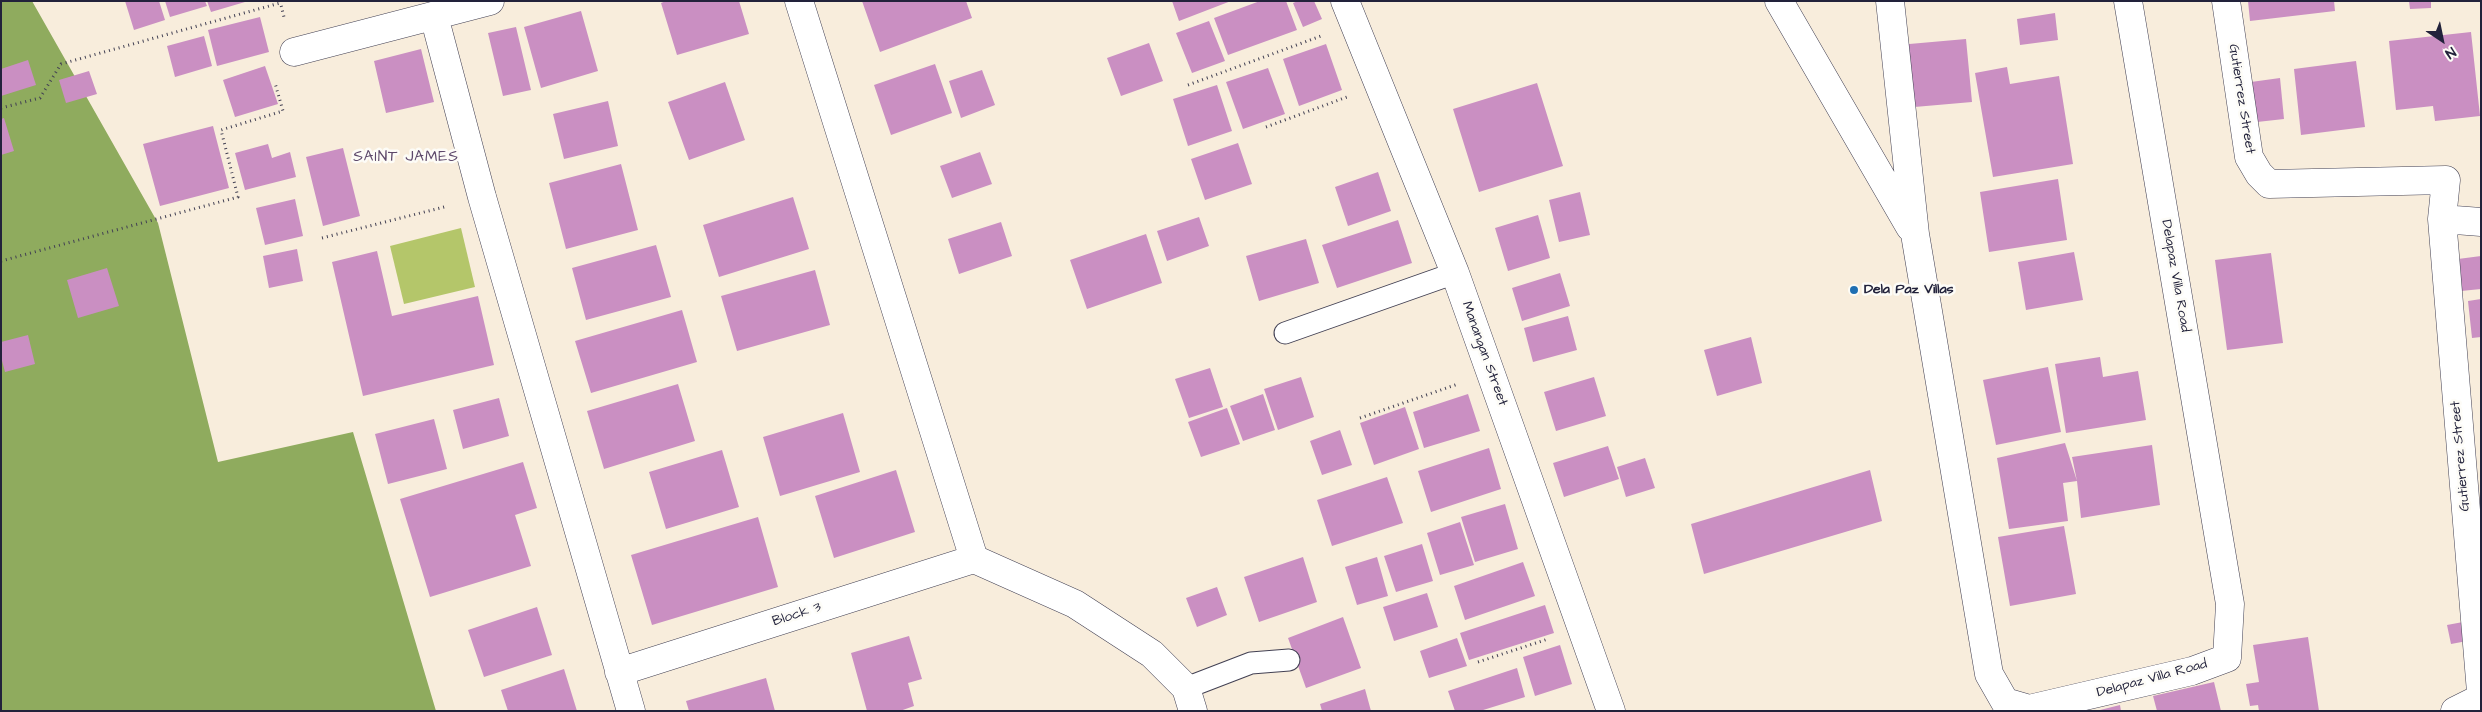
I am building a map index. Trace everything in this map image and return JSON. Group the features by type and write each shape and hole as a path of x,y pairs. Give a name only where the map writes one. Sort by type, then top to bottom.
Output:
{"street":[{"path":"294,52 490,1"},
{"path":"798,1 974,559 1075,604 1152,654 1190,699"},
{"path":"1779,1 1915,234"},
{"name":"Delapaz Villa Road","path":"1890,1 1915,234 1989,674 2005,702 2029,709 2192,671 2227,658 2230,604 2128,1"},
{"name":"Gutierrez Street","path":"2226,1 2249,157 2258,174 2269,184 2446,180 2442,219 2481,692"},
{"name":"Manangan Street","path":"1350,12 1455,273 1610,711"},
{"path":"434,16 482,197 631,711"},
{"path":"2442,219 2481,222"},
{"name":"Block 3","path":"619,672 974,559"},
{"path":"2455,711 2481,698"}],"lane":[{"path":"1285,333 1455,273"},
{"path":"1190,699 1251,663 1289,660"}],"path":[{"path":"1,108 40,98 61,64 280,3"},
{"path":"1188,85 1350,12"},
{"path":"1,261 238,197 221,130 283,111 270,64 294,52"},
{"path":"1266,127 1380,85"},
{"path":"322,238 482,197"},
{"path":"1360,418 1491,372"},
{"path":"1478,662 1582,628"}],"green space":[{"path":"1,1 32,1 158,223 218,462 353,432 436,711 1,711"},
{"path":"461,228 475,287 404,304 390,246"}],"building":[{"path":"125,1 159,1 165,20 134,30"},
{"path":"165,1 205,1 207,6 170,17"},
{"path":"207,1 245,1 245,2 211,12"},
{"path":"666,1 739,1 749,34 677,55 661,3"},
{"path":"862,1 966,1 972,18 880,52"},
{"path":"1172,1 1231,1 1179,21"},
{"path":"1260,1 1286,1 1297,30 1228,55 1214,18"},
{"path":"1298,1 1314,1 1322,19 1303,27 1293,3"},
{"path":"2248,1 2334,1 2335,11 2250,21"},
{"path":"2409,1 2431,1 2431,8 2410,9"},
{"path":"581,11 598,71 541,88 524,27"},
{"path":"2055,13 2058,40 2020,45 2017,19"},
{"path":"260,17 269,52 217,66 208,30"},
{"path":"1209,21 1225,61 1192,73 1176,33"},
{"path":"516,27 531,90 503,96 488,33"},
{"path":"2471,32 2480,116 2435,121 2433,106 2396,110 2389,41"},
{"path":"204,36 212,66 175,77 167,46"},
{"path":"1966,39 1972,102 1903,108 1898,45"},
{"path":"1149,43 1163,81 1121,96 1107,58"},
{"path":"1326,44 1342,90 1299,106 1283,59"},
{"path":"421,49 434,102 386,113 374,61"},
{"path":"28,60 36,85 1,96 1,69"},
{"path":"2356,61 2365,127 2301,135 2294,69"},
{"path":"935,64 952,113 891,135 874,85"},
{"path":"265,66 278,104 235,117 223,80"},
{"path":"2007,67 2010,84 2059,76 2073,164 1993,177 1975,73"},
{"path":"1268,68 1285,114 1243,129 1226,82"},
{"path":"982,70 995,105 961,118 949,81"},
{"path":"89,71 97,94 66,103 59,80"},
{"path":"2280,78 2284,119 2257,122 2251,82"},
{"path":"725,82 745,140 689,160 668,102"},
{"path":"1537,83 1563,166 1479,192 1453,109"},
{"path":"1217,85 1232,131 1188,146 1173,99"},
{"path":"608,101 618,146 564,159 553,114"},
{"path":"4,118 14,151 1,155 1,119"},
{"path":"213,126 229,188 160,206 143,144"},
{"path":"1238,143 1252,184 1205,200 1191,159"},
{"path":"268,144 272,158 290,152 296,177 245,190 235,153"},
{"path":"343,148 360,216 323,226 306,157"},
{"path":"980,152 992,184 952,198 940,166"},
{"path":"621,164 638,230 566,249 549,183"},
{"path":"1378,172 1391,211 1348,226 1335,187"},
{"path":"2058,179 2067,240 1989,252 1980,192"},
{"path":"1580,192 1590,235 1559,242 1549,200"},
{"path":"793,197 809,249 719,277 703,225"},
{"path":"295,199 303,236 265,245 256,208"},
{"path":"1538,215 1550,258 1508,271 1495,228"},
{"path":"1199,217 1209,246 1167,261 1157,231"},
{"path":"1398,220 1412,263 1337,288 1322,245"},
{"path":"1001,222 1012,256 959,274 948,239"},
{"path":"1146,234 1162,283 1087,309 1070,260"},
{"path":"1306,239 1319,283 1259,301 1246,256"},
{"path":"656,245 671,297 586,320 572,268"},
{"path":"297,249 303,281 269,288 263,256"},
{"path":"377,251 392,316 478,296 494,365 363,396 332,262"},
{"path":"2074,252 2083,300 2026,310 2018,262"},
{"path":"2271,253 2283,343 2227,350 2215,260"},
{"path":"2481,256 2481,289 2461,291 2458,259"},
{"path":"107,268 119,306 78,318 67,280"},
{"path":"815,270 830,325 737,351 721,296"},
{"path":"1560,273 1570,306 1522,321 1512,288"},
{"path":"2481,299 2481,337 2472,338 2468,301"},
{"path":"682,310 697,362 591,393 575,341"},
{"path":"1568,316 1577,350 1533,362 1524,328"},
{"path":"28,335 35,364 5,372 1,357 1,342"},
{"path":"1751,337 1762,383 1717,396 1704,350"},
{"path":"2100,357 2103,377 2138,371 2146,420 2066,433 2055,364"},
{"path":"2048,367 2061,432 1996,445 1983,380"},
{"path":"1210,368 1223,407 1189,418 1175,379"},
{"path":"1301,377 1314,417 1278,430 1264,389"},
{"path":"1594,377 1606,416 1556,431 1544,392"},
{"path":"678,384 695,441 604,469 587,411"},
{"path":"1263,394 1275,430 1243,441 1230,406"},
{"path":"1468,394 1480,431 1424,448 1413,412"},
{"path":"499,398 509,436 463,449 453,410"},
{"path":"1405,407 1419,449 1374,465 1360,423"},
{"path":"1227,408 1240,444 1201,457 1188,422"},
{"path":"843,413 860,472 780,496 763,437"},
{"path":"434,419 447,469 388,484 375,434"},
{"path":"1340,430 1352,465 1322,475 1310,441"},
{"path":"2065,443 2077,481 2063,483 2068,521 2009,529 1997,458"},
{"path":"2152,445 2160,505 2081,518 2072,457"},
{"path":"1608,446 1619,479 1564,497 1553,463"},
{"path":"1489,448 1501,489 1431,512 1418,471"},
{"path":"722,450 739,507 666,529 649,472"},
{"path":"1645,458 1655,488 1626,497 1617,467"},
{"path":"523,462 537,508 515,515 531,566 430,597 400,499"},
{"path":"896,470 915,532 834,558 815,496"},
{"path":"1870,470 1882,521 1704,574 1691,524"},
{"path":"1387,477 1403,523 1332,546 1317,500"},
{"path":"1505,504 1518,549 1475,562 1461,517"},
{"path":"758,517 778,587 652,625 631,555"},
{"path":"1460,522 1474,565 1440,575 1427,533"},
{"path":"2064,526 2076,594 2010,606 1998,537"},
{"path":"1422,544 1433,581 1396,592 1384,556"},
{"path":"1303,557 1317,602 1259,622 1244,577"},
{"path":"1377,557 1388,596 1357,605 1345,567"},
{"path":"1523,562 1535,596 1465,620 1454,586"},
{"path":"1217,587 1227,615 1197,627 1186,598"},
{"path":"1427,593 1438,627 1394,641 1383,607"},
{"path":"1545,605 1554,633 1469,660 1460,633"},
{"path":"537,607 552,655 484,677 468,630"},
{"path":"1343,617 1361,668 1306,688 1288,638"},
{"path":"2463,622 2467,641 2451,644 2447,625"},
{"path":"909,636 922,679 908,683 914,706 900,711 867,711 851,653"},
{"path":"2308,637 2319,711 2259,711 2258,705 2250,706 2246,684 2259,682 2253,645"},
{"path":"1457,638 1467,666 1429,678 1420,651"},
{"path":"1560,645 1572,684 1535,696 1523,657"},
{"path":"1517,668 1525,697 1480,711 1455,711 1448,691"},
{"path":"564,669 577,711 508,711 501,690"},
{"path":"766,678 775,711 689,711 686,701"},
{"path":"2214,682 2221,711 2157,711 2153,696"},
{"path":"1365,689 1371,711 1322,711 1320,704"},
{"path":"2120,705 2121,711 2100,710"}],"place":[{"name":"Dela Paz Villas","path":"1854,290"}],"district":[{"name":"SAINT JAMES","path":"406,158"}]}
